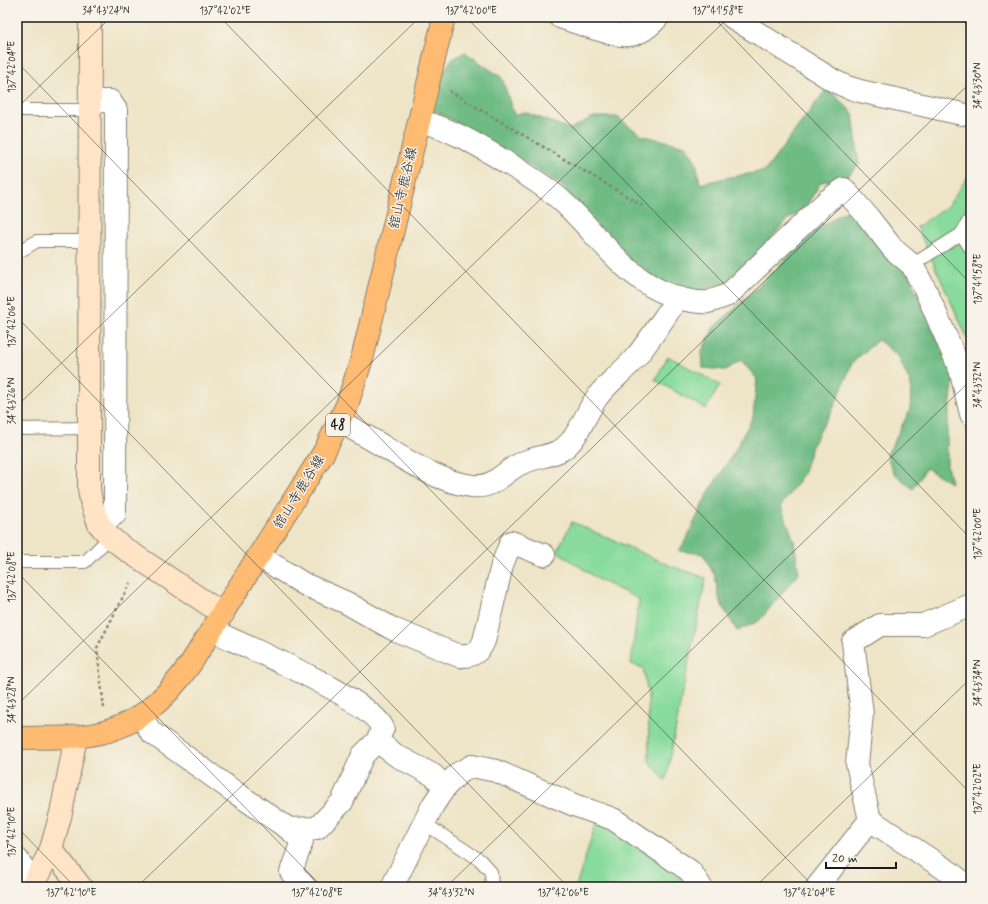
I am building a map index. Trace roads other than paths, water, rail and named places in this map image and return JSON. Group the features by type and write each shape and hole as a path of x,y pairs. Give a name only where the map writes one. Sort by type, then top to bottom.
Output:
{"main road":[{"name":"舘山寺鹿谷線","path":"17,738 76,737 106,732 121,727 141,716 160,702 171,691 192,663 324,452 339,422 364,355 444,17"}],"street":[{"path":"90,17 89,489 91,501 105,530 125,549 218,621 226,637 316,679 361,706 377,718 384,728 377,741 363,755 342,802 317,828 290,829"},
{"path":"560,17 622,36 634,35 645,30 658,17"},
{"path":"732,17 834,81 847,87 966,113"},
{"path":"90,105 110,101 116,110 115,514 105,530"},
{"path":"419,121 435,125 471,142 534,180 564,203 632,273 649,285 666,294 686,300 707,302 728,295 828,200 844,189 893,249 912,264 965,366 971,414"},
{"path":"339,422 437,476 472,486 482,487 492,484 520,463 561,450 569,444 576,436 598,397 639,352 678,298"},
{"path":"259,556 304,584 356,607 392,629 459,656 467,656 475,654 481,649 502,565 511,542 544,555"},
{"path":"968,887 951,873 870,820 857,764 862,714 853,642 880,625 923,625 971,605"},
{"path":"141,716 151,732 236,793 290,829 302,841 291,872 305,887"},
{"path":"33,885 50,849 61,813 76,737"},
{"path":"377,741 397,756 434,775 445,787"},
{"path":"392,887 433,805 445,787 459,773 472,766 496,771 574,805 613,819 690,871 701,887"},
{"path":"817,887 870,820"},
{"path":"50,849 81,887"},
{"path":"17,859 33,885"}],"lane":[{"path":"17,110 90,105"},
{"path":"912,264 961,234 971,217"},
{"path":"961,234 971,249"},
{"path":"17,254 37,241 90,241"},
{"path":"17,428 89,428"},
{"path":"17,562 85,562 105,530"},
{"path":"424,823 480,860 491,872 492,887"}]}
